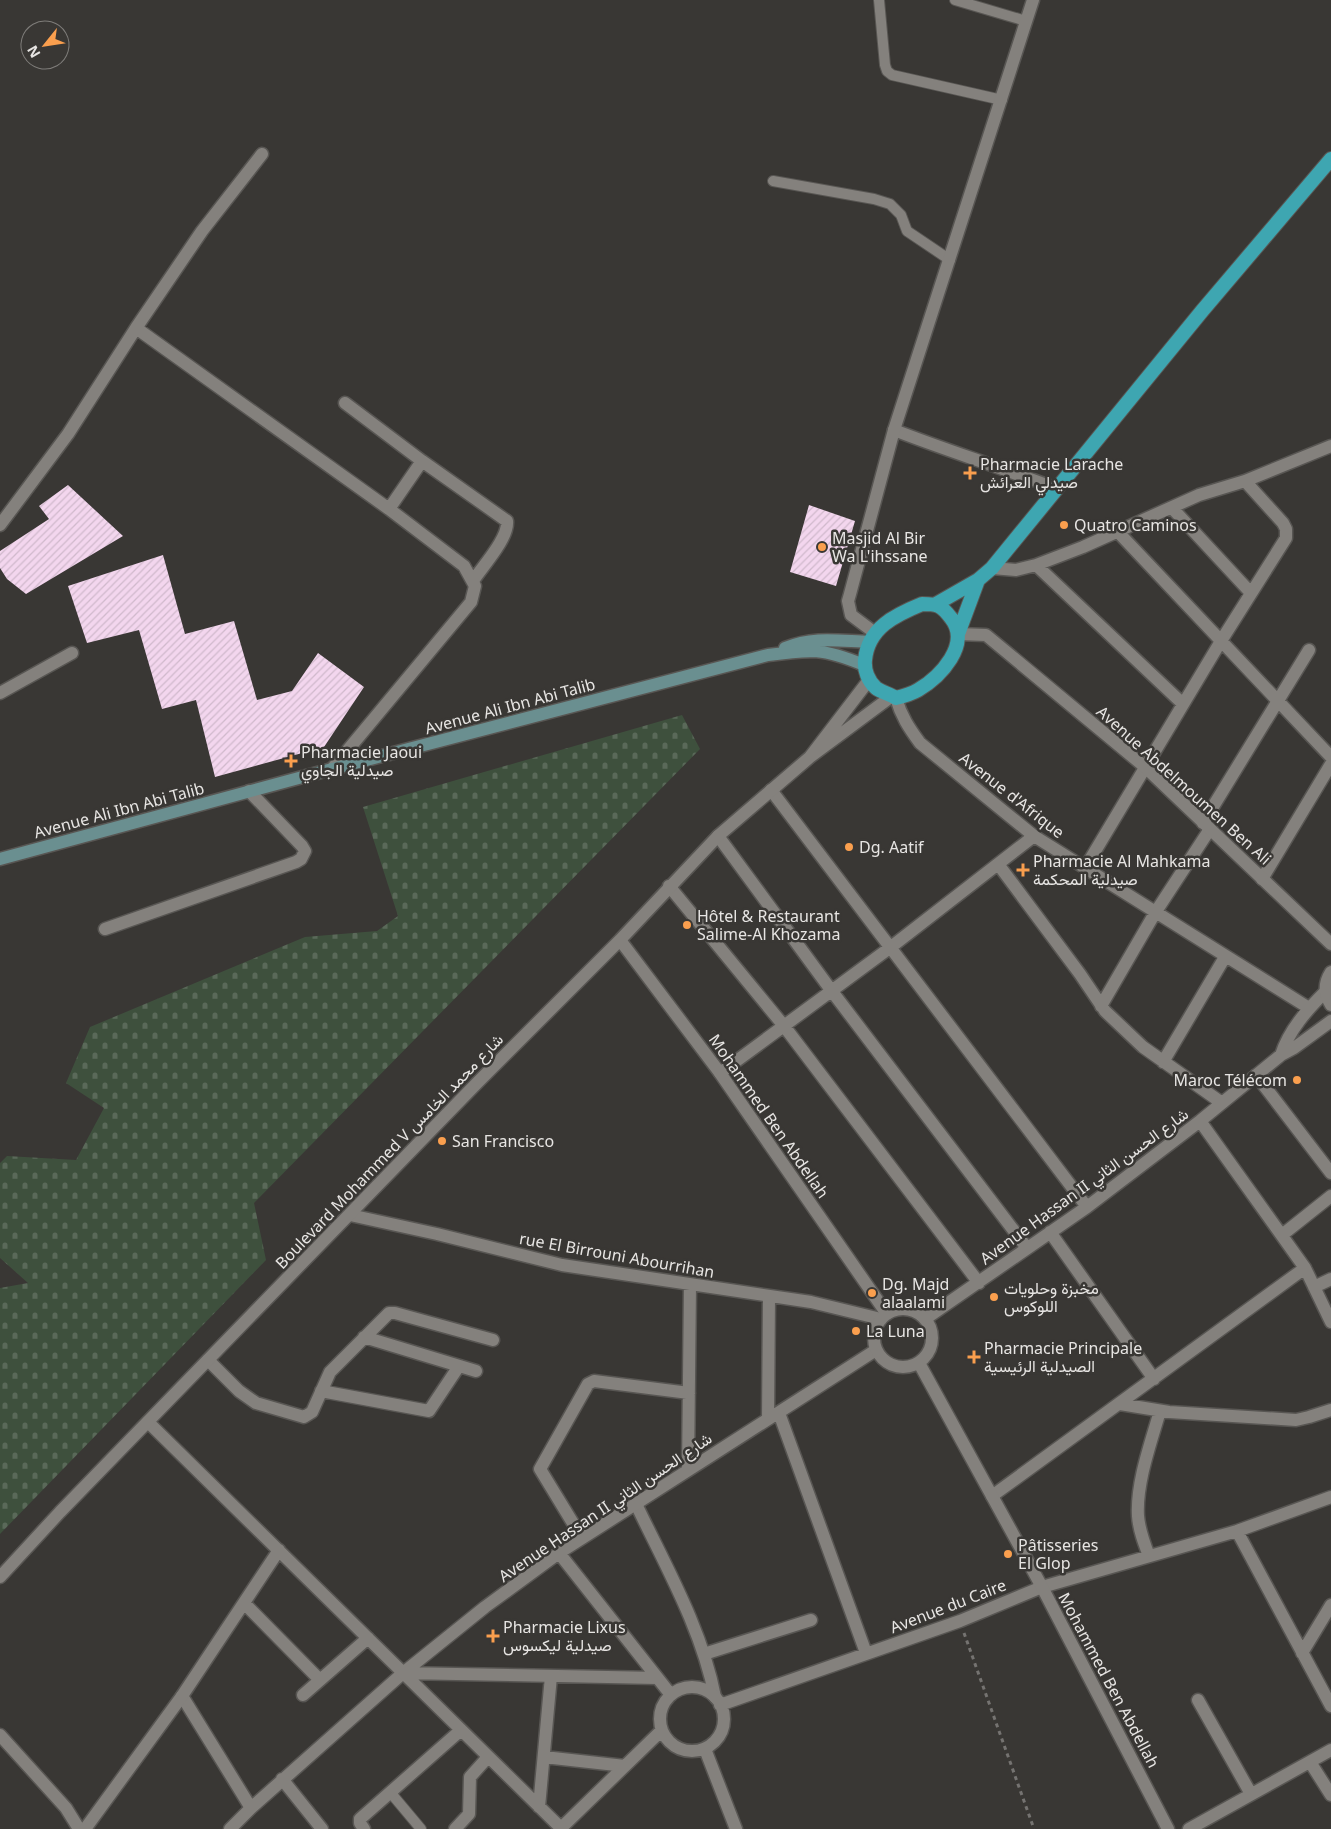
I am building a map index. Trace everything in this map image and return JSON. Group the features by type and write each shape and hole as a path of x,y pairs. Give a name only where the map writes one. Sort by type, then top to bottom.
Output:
{"highway":[{"path":"978,580 958,634 956,649 949,662 939,674 918,690 894,697 876,688 869,680 864,665 872,638 888,621 904,611 922,604 936,604 978,580 992,568 1202,311 1331,159"},
{"path":"936,604 956,624 958,634"}],"main road":[{"path":"768,655 800,642 816,639 872,638"},
{"path":"768,655 826,651 864,665"},
{"name":"Avenue Ali Ibn Abi Talib","path":"0,859 332,769 768,655"}],"street":[{"path":"872,638 851,614 848,601 894,430 1033,0"},
{"path":"0,525 68,434 136,328 202,231 262,154"},
{"path":"136,328 390,508 464,566 473,581 475,586 471,602 332,769"},
{"path":"345,403 422,461 507,521 508,525 503,538 473,581"},
{"path":"894,430 938,447 1007,469 1057,489"},
{"path":"992,568 1016,570 1036,565 1118,532 1199,495 1245,481 1331,446"},
{"path":"390,508 422,461"},
{"path":"1085,868 1287,534 1283,524 1245,481"},
{"path":"1172,508 1251,593"},
{"path":"1118,532 1331,757"},
{"path":"1036,565 1183,704"},
{"name":"Avenue Abdelmoumen Ben Ali","path":"958,634 986,635 1145,767 1331,944"},
{"path":"1101,1006 1278,700 1309,650"},
{"path":"0,693 72,653"},
{"name":"Boulevard Mohammed V شارع محمد الخامس","path":"810,756 869,680"},
{"name":"Boulevard Mohammed V شارع محمد الخامس","path":"0,1577 484,1076 620,940 718,836 810,756 894,697"},
{"name":"Avenue d'Afrique","path":"894,697 901,715 920,743 1034,836 1308,1008"},
{"path":"1262,879 1331,764"},
{"path":"771,790 1087,1207"},
{"path":"105,929 301,859 305,851 302,846 249,792"},
{"path":"718,836 831,990 1027,1248"},
{"path":"720,1073 891,946 1034,836"},
{"path":"998,864 1080,974 1101,1006 1143,1047 1222,1103"},
{"path":"669,886 784,1026 978,1283"},
{"name":"Mohammed Ben Abdellah","path":"620,940 720,1073 884,1316"},
{"path":"1163,1062 1225,957"},
{"path":"1331,972 1327,978 1325,992 1331,1005"},
{"path":"1281,1055 1284,1045 1308,1008 1325,992"},
{"name":"Avenue Hassan II شارع الحسن الثاني","path":"925,1319 1087,1207 1200,1121 1281,1055 1294,1048 1331,1021"},
{"path":"1256,1075 1331,1173"},
{"path":"1200,1121 1305,1268 1331,1322"},
{"path":"1282,1235 1331,1196"},
{"name":"rue El Birrouni Abourrihan","path":"350,1215 562,1265 811,1302 884,1316"},
{"path":"1050,1232 1154,1379"},
{"path":"992,1496 1305,1268"},
{"path":"1314,1287 1331,1279"},
{"path":"688,1470 690,1285"},
{"path":"769,1296 773,1416 866,1654"},
{"path":"895,1310 911,1310 925,1319 929,1326 932,1342 925,1358 911,1366 895,1366 881,1357 876,1350 874,1334 876,1326 884,1316 895,1310"},
{"path":"208,1360 239,1391 256,1403 304,1417 312,1412 330,1372 389,1313 395,1313 493,1340"},
{"path":"364,1337 476,1371"},
{"name":"Avenue Hassan II شارع الحسن الثاني","path":"230,1829 282,1779 403,1673 558,1553 876,1350"},
{"name":"Mohammed Ben Abdellah","path":"919,1363 1042,1587 1168,1829"},
{"path":"322,1391 429,1411 459,1366"},
{"path":"582,1538 540,1469 588,1384 594,1381 689,1393"},
{"path":"1120,1404 1160,1411 1296,1420 1331,1410"},
{"path":"1149,1556 1142,1538 1138,1517 1138,1501 1146,1456 1160,1411"},
{"path":"148,1422 560,1828 662,1730"},
{"name":"Avenue du Caire","path":"718,1701 866,1654 960,1621 1042,1587 1237,1531 1331,1497"},
{"path":"636,1504 695,1630 724,1714 724,1724 721,1733 705,1749 689,1751 680,1749 666,1738 660,1721 664,1702 670,1695 688,1687 698,1688 707,1691 718,1701"},
{"path":"1237,1531 1331,1706"},
{"path":"85,1829 182,1696 279,1550"},
{"path":"558,1553 670,1695"},
{"path":"244,1603 320,1680"},
{"path":"1302,1653 1331,1605"},
{"path":"704,1654 811,1620"},
{"path":"304,1695 368,1638"},
{"path":"403,1673 657,1678"},
{"path":"539,1806 551,1676"},
{"path":"182,1696 251,1808"},
{"path":"1198,1700 1251,1794"},
{"path":"364,1829 360,1819 461,1730"},
{"path":"0,1734 66,1808 79,1829"},
{"path":"705,1749 736,1829"},
{"path":"1189,1829 1331,1750"},
{"path":"455,1829 469,1814 470,1777 488,1757"},
{"path":"544,1757 625,1766"},
{"path":"1310,1762 1331,1795"},
{"path":"282,1779 322,1829"}],"lane":[{"path":"879,0 884,60 888,71 892,75 1002,100"},
{"path":"955,0 1026,21"},
{"path":"773,181 874,199 890,204 901,215 907,231 950,260"},
{"path":"390,1792 421,1829"}],"path":[{"path":"960,1621 1034,1829"}],"green space":[{"path":"682,715 700,749 254,1203 266,1260 0,1534 0,1288 28,1283 0,1258 0,1163 7,1156 76,1160 104,1108 66,1083 90,1027 305,937 377,931 398,916 363,807"}],"building":[{"path":"68,485 123,536 26,594 7,579 0,568 0,551 49,519 39,506"},
{"name":"Masjid Al Bir Wa L'ihssane","path":"809,505 855,521 836,586 790,572"},
{"path":"163,555 185,634 234,621 257,700 292,691 318,653 364,687 324,747 215,777 196,700 162,709 139,630 87,643 68,586"}],"place":[{"name":"Pharmacie Larache صيدلي العرائش","path":"970,473"},
{"name":"Quatro Caminos","path":"1064,525"},
{"name":"Masjid Al Bir Wa L'ihssane","path":"822,547"},
{"name":"Pharmacie Jaoui صيدلية الجاوي","path":"291,761"},
{"name":"Dg. Aatif","path":"849,847"},
{"name":"Pharmacie Al Mahkama صيدلية المحكمة","path":"1023,870"},
{"name":"Hôtel & Restaurant Salime-Al Khozama","path":"687,925"},
{"name":"Maroc Télécom","path":"1297,1080"},
{"name":"San Francisco","path":"442,1141"},
{"name":"Dg. Majd alaalami","path":"872,1293"},
{"name":"مخبزة وحلويات اللوكوس","path":"994,1297"},
{"name":"La Luna","path":"856,1331"},
{"name":"Pharmacie Principale الصيدلية الرئيسية","path":"974,1357"},
{"name":"Pâtisseries El Glop","path":"1008,1554"},
{"name":"Pharmacie Lixus صيدلية ليكسوس","path":"493,1636"}]}
